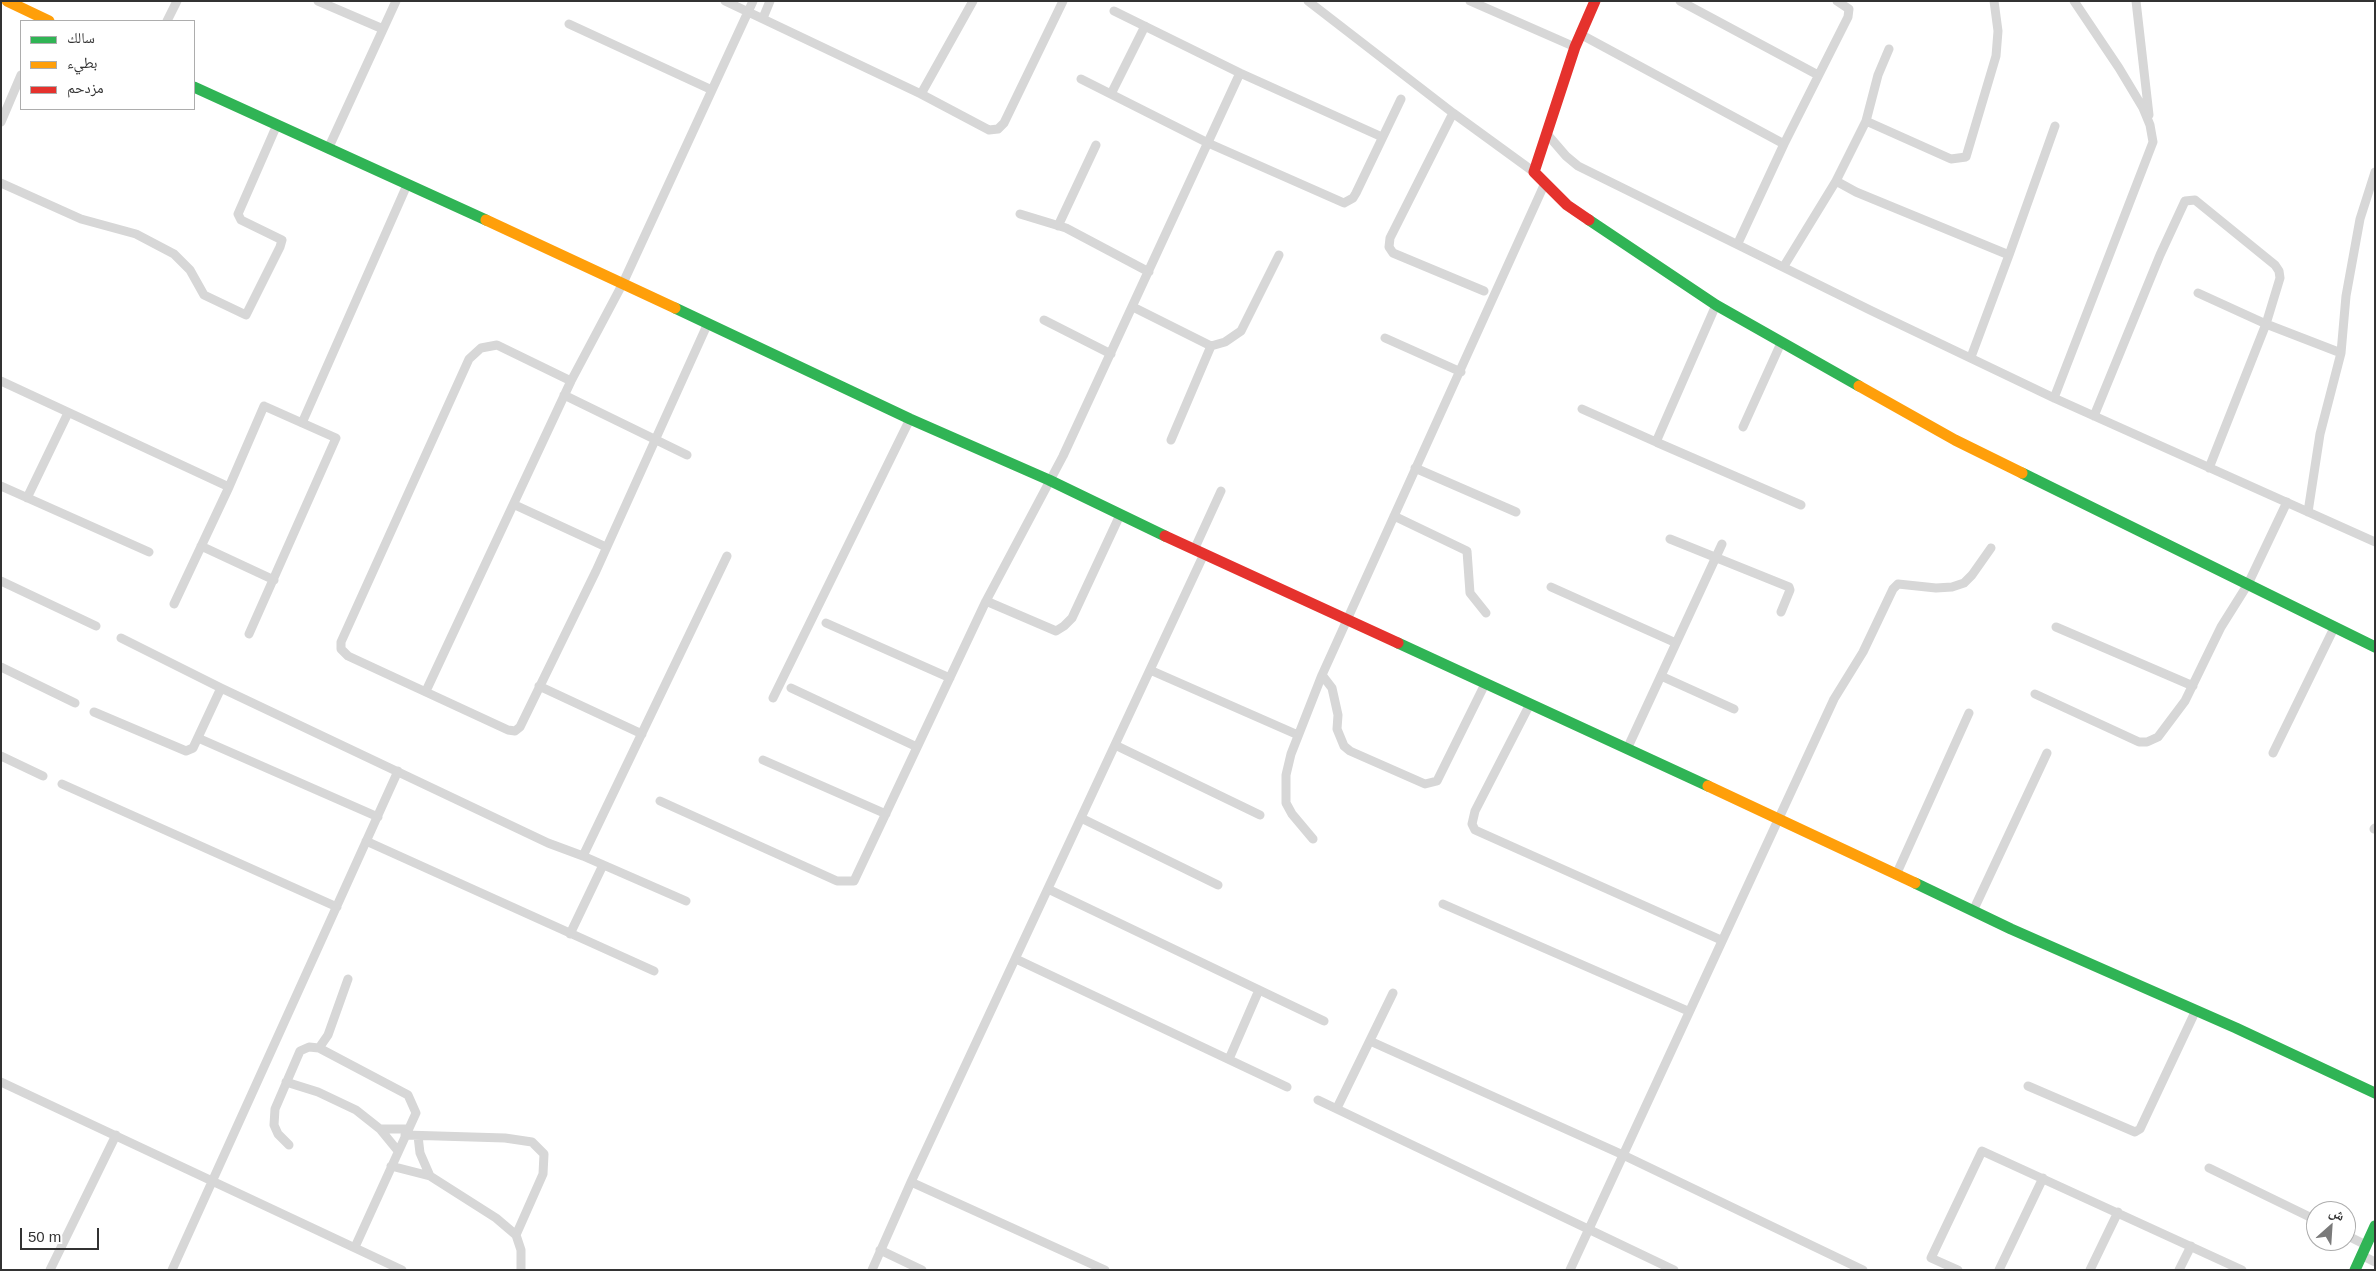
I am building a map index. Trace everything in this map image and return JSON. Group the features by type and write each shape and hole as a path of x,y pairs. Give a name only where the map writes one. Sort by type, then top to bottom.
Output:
{"street":[{"path":"7,1 44,20"},
{"path":"167,20 176,1"},
{"path":"318,1 383,29"},
{"path":"328,149 396,1"},
{"path":"725,1 921,94 989,130 998,129 1004,123 1063,1"},
{"path":"426,691 515,505 564,395 623,283 753,1"},
{"path":"762,18 770,1"},
{"path":"921,94 973,1"},
{"path":"1308,1 1453,113 1534,172 1567,205 1716,305 1955,440 2375,648"},
{"path":"1470,1 1575,48"},
{"path":"1534,172 1575,48 1595,1"},
{"path":"1680,1 1818,75"},
{"path":"1738,243 1784,144 1848,17 1849,5 1837,1"},
{"path":"1866,121 1951,159 1966,157 1996,56 1998,31 1994,1"},
{"path":"2074,1 2119,68 2143,108 2150,126 2153,142"},
{"path":"2054,398 2153,142 2136,1"},
{"path":"1114,11 1240,73 1382,137"},
{"path":"569,24 712,90"},
{"path":"1111,94 1145,26"},
{"path":"1580,34 1784,144"},
{"path":"1784,266 1836,181 1866,121 1878,75 1889,49"},
{"path":"660,801 837,881 854,881 986,600 1063,456 1240,73"},
{"path":"1,122 20,78"},
{"path":"1081,79 1208,143 1344,203 1356,194 1401,99"},
{"path":"195,87 407,186 623,283 910,419 1049,480 1199,552 1778,818 1973,911 2196,1010 2375,1093"},
{"path":"1453,113 1390,238 1389,247 1393,253 1484,291"},
{"path":"1,183 81,219 136,234 174,254 190,270 204,295 246,315 282,240 241,220 238,214 276,126"},
{"path":"1971,357 2055,126"},
{"path":"1547,134 1566,156 1578,166 1738,243 1872,311 2054,398 2375,542"},
{"path":"1058,226 1096,145"},
{"path":"2308,512 2320,434 2341,353 2346,296 2360,219 2370,201 2375,172"},
{"path":"1836,181 1856,192 2008,255"},
{"path":"1313,839 1292,814 1286,803 1286,775 1298,736 1346,620 1461,372 1545,184"},
{"path":"302,423 407,186"},
{"path":"2094,416 2132,320 2185,201 2195,200 2275,265 2279,271 2280,278 2266,324 2209,468"},
{"path":"1020,214 1058,226 1149,272"},
{"path":"1133,307 1211,346 1225,342 1241,331 1279,255"},
{"path":"2198,293 2266,324 2341,353"},
{"path":"1656,442 1716,305"},
{"path":"1044,320 1111,354"},
{"path":"571,381 497,345 482,348 469,359 341,642 341,649 348,656 508,730 515,731 520,727 606,547 708,323"},
{"path":"1386,338 1461,372"},
{"path":"1743,426 1781,343"},
{"path":"1171,440 1211,346"},
{"path":"1,381 229,487"},
{"path":"564,395 687,455"},
{"path":"174,604 229,487 264,406 336,438 249,634"},
{"path":"1582,409 1801,505"},
{"path":"27,498 68,413"},
{"path":"773,698 910,419"},
{"path":"1415,468 1516,512"},
{"path":"1,486 150,552"},
{"path":"872,1270 910,1182 1150,670 1222,491"},
{"path":"2035,694 2129,738 2147,742 2158,737 2169,725 2192,686 2221,627 2248,584 2287,502"},
{"path":"515,505 606,547"},
{"path":"986,600 1056,631 1064,626 1072,618 1120,515"},
{"path":"1394,516 1467,551 1470,593 1486,613"},
{"path":"1670,539 1790,587 1781,612"},
{"path":"1627,749 1722,544"},
{"path":"201,546 274,580"},
{"path":"1570,1270 1688,1011 1834,699 1863,652 1893,589 1898,584 1952,588 1964,583 1972,576 1992,548"},
{"path":"583,856 727,556"},
{"path":"1,581 96,626"},
{"path":"1550,587 1676,643"},
{"path":"826,623 950,678"},
{"path":"2056,627 2192,686"},
{"path":"2273,753 2334,628"},
{"path":"121,638 221,688 548,843 583,856 686,901"},
{"path":"1,667 75,703"},
{"path":"1150,670 1298,736"},
{"path":"1322,675 1332,688 1338,715 1337,730 1344,746 1425,784 1438,780 1485,684"},
{"path":"1661,676 1734,709"},
{"path":"539,686 642,734"},
{"path":"94,712 186,751 193,748 221,688"},
{"path":"791,688 917,747"},
{"path":"1530,704 1475,811 1472,824 1475,830 1721,940"},
{"path":"1896,875 1968,713"},
{"path":"198,738 378,817"},
{"path":"1115,745 1260,815"},
{"path":"1973,911 2047,753"},
{"path":"1,756 43,776"},
{"path":"763,760 886,814"},
{"path":"172,1270 214,1181 398,771"},
{"path":"62,784 337,907"},
{"path":"1081,818 1218,885"},
{"path":"366,841 654,972"},
{"path":"570,934 603,865"},
{"path":"1048,889 1324,1021"},
{"path":"1443,904 1688,1011"},
{"path":"1016,959 1286,1087"},
{"path":"319,1048 328,1034 348,979"},
{"path":"1229,1059 1259,990"},
{"path":"1337,1108 1392,993"},
{"path":"2028,1086 2135,1132 2140,1128 2196,1010"},
{"path":"1370,1041 1622,1154 1863,1270"},
{"path":"289,1145 278,1134 274,1125 276,1109 300,1051 309,1048 319,1048 408,1095 416,1113 355,1248"},
{"path":"1,1082 402,1270"},
{"path":"286,1082 318,1092 356,1110 380,1129 398,1152"},
{"path":"1318,1100 1674,1270"},
{"path":"380,1129 407,1132 418,1136 505,1138 532,1142 544,1154 543,1174 516,1236"},
{"path":"50,1270 116,1135"},
{"path":"418,1136 420,1153 430,1176"},
{"path":"1958,1270 1932,1258 1982,1151 2242,1270"},
{"path":"391,1166 430,1176 496,1218 516,1236 521,1250 521,1270"},
{"path":"2209,1168 2306,1215"},
{"path":"1999,1270 2043,1178"},
{"path":"910,1182 1105,1270"},
{"path":"2090,1270 2118,1212"},
{"path":"2355,1270 2375,1226"},
{"path":"2356,1243 2375,1262"},
{"path":"2179,1270 2191,1246"},
{"path":"880,1250 922,1270"}],"traffic: fast":[{"path":"195,87 486,220"},
{"path":"1589,220 1716,305 1859,386"},
{"path":"675,308 910,419 1049,480 1165,536"},
{"path":"2022,473 2375,647"},
{"path":"1398,643 1708,786"},
{"path":"1915,883 2011,929 2236,1028 2375,1093"},
{"path":"2355,1270 2375,1226"}],"traffic: slow":[{"path":"7,1 47,20"},
{"path":"486,220 675,308"},
{"path":"1859,386 1955,440 2022,473"},
{"path":"1708,786 1915,883"}],"traffic: jam":[{"path":"1589,220 1567,205 1534,172 1575,47 1595,1"},
{"path":"1165,536 1398,643"}]}
